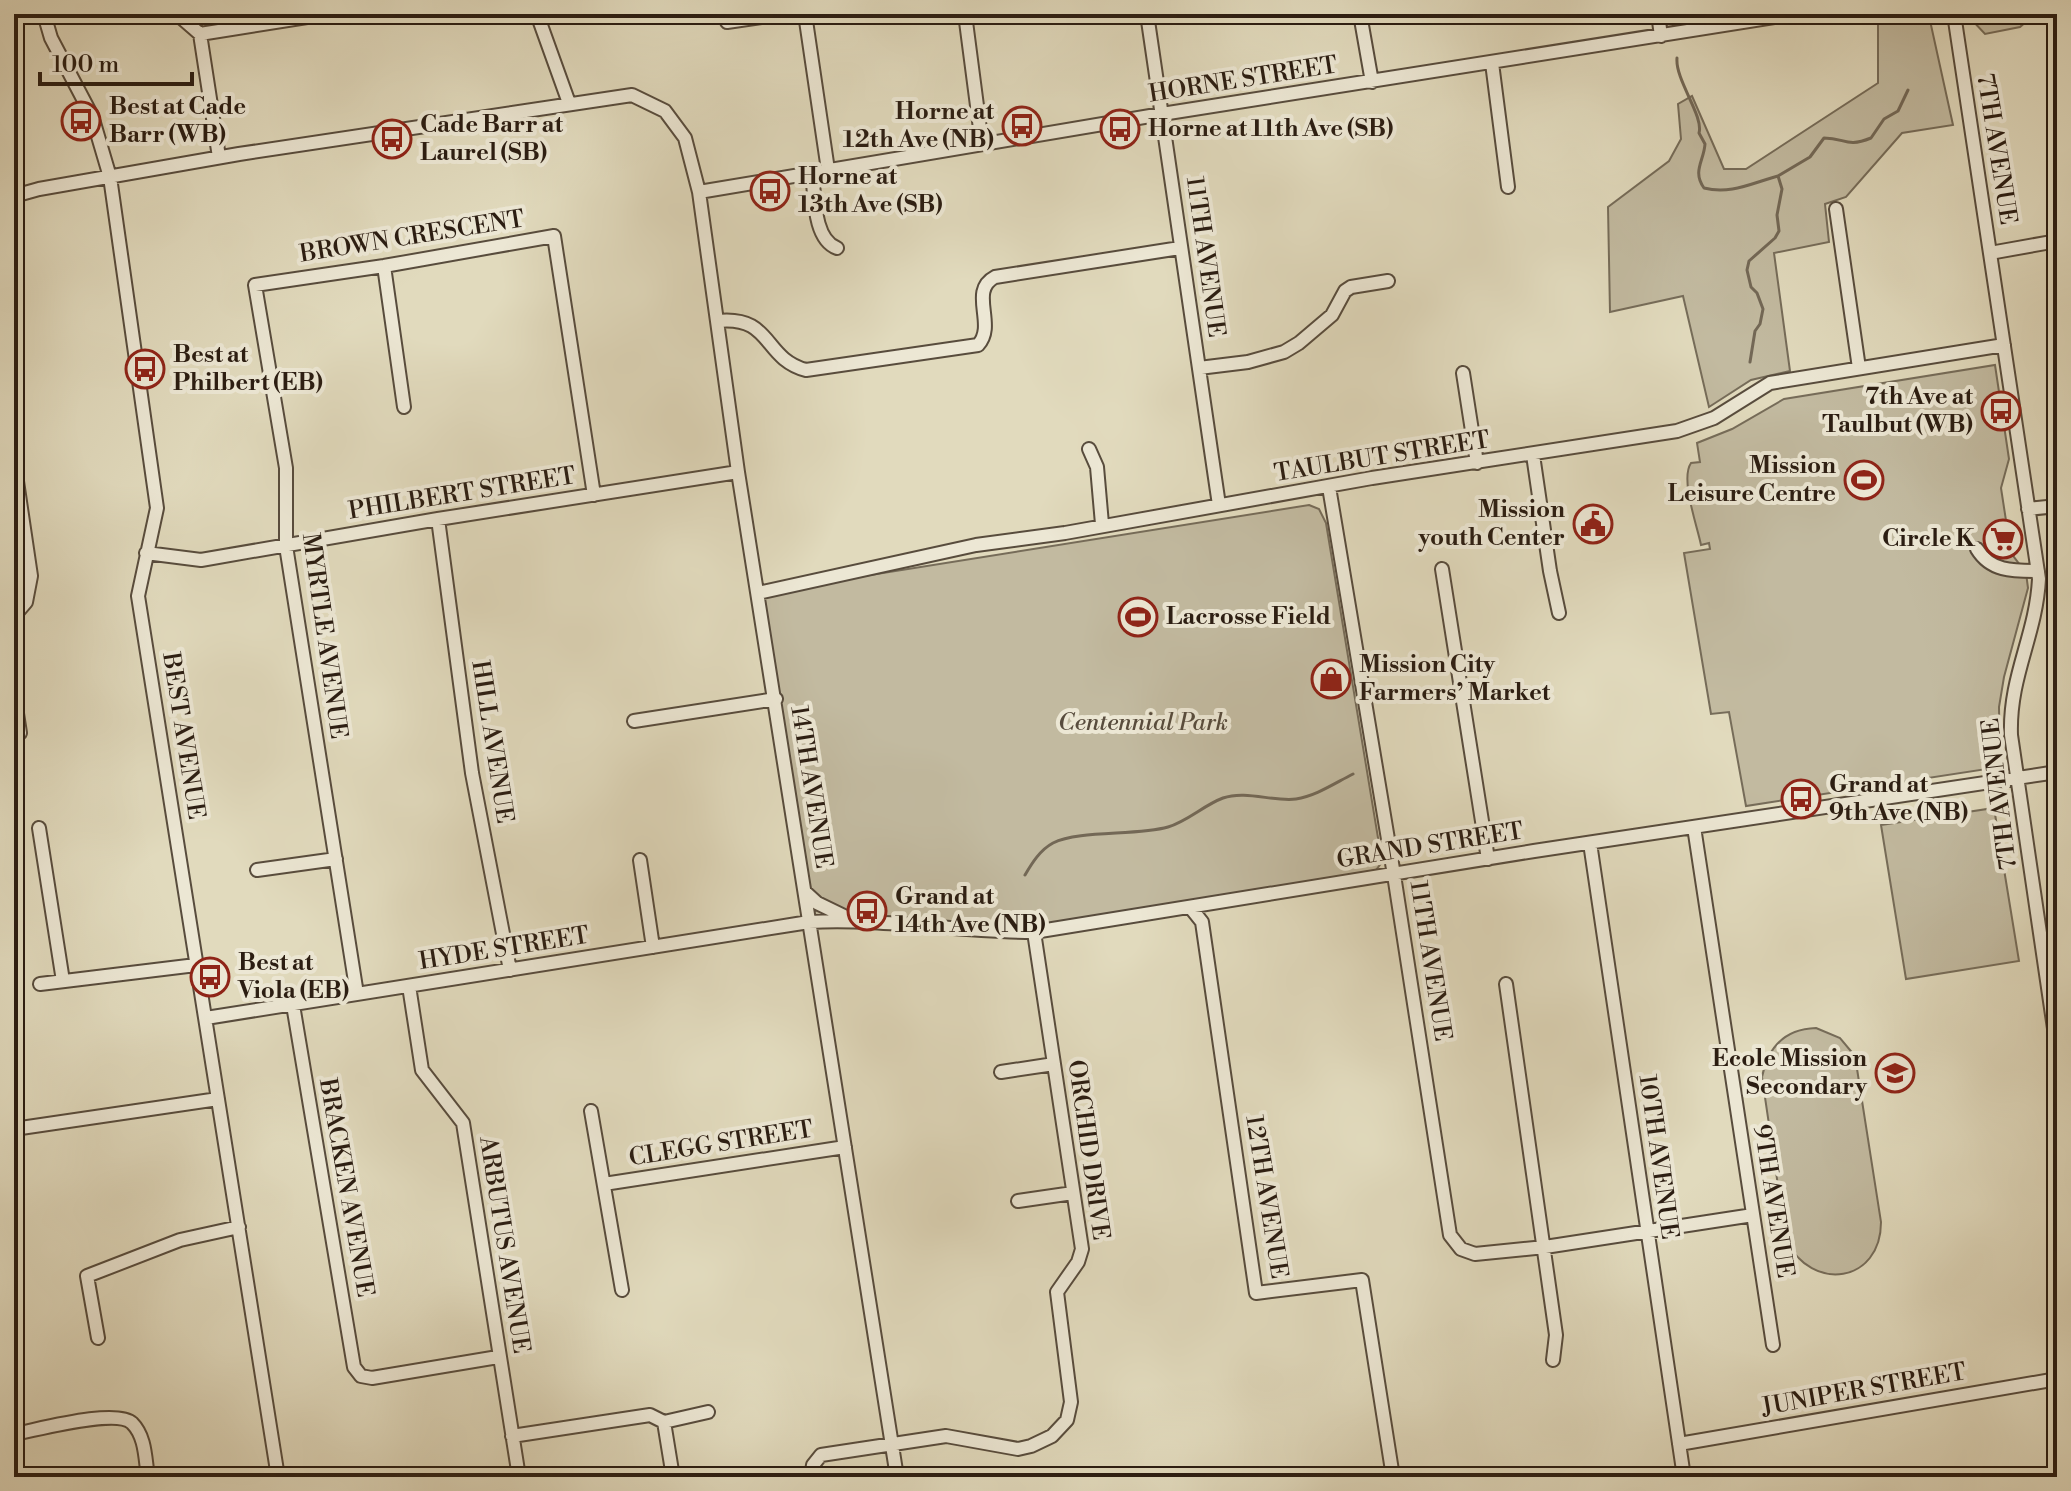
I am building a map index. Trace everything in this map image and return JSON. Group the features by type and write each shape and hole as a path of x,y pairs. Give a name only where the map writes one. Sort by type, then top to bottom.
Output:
{"street":[{"name":"BEST AVENUE","path":"44,14 51,38 92,116 110,177 157,508 138,596 278,1477"},
{"path":"177,14 200,34 219,157"},
{"path":"200,34 326,14"},
{"path":"14,196 219,157 569,103 537,14"},
{"path":"727,22 782,14"},
{"path":"805,14 828,170"},
{"path":"965,14 982,144"},
{"name":"11TH AVENUE","path":"1147,14 1219,505"},
{"path":"1360,14 1372,82"},
{"path":"1658,14 1661,36"},
{"name":"HORNE STREET","path":"699,192 1162,114 1794,14"},
{"name":"7TH AVENUE","path":"1954,14 2038,571 2034,622 2013,689 2010,712 2017,778 2052,986 2057,1049"},
{"path":"1492,63 1508,187"},
{"name":"14TH AVENUE","path":"569,103 632,95 665,111 685,138 699,192 738,472 897,1477"},
{"path":"812,173 823,237 837,248"},
{"path":"1836,209 1859,368"},
{"name":"BROWN CRESCENT","path":"255,285 554,236 594,495"},
{"path":"1990,253 2057,241"},
{"path":"717,321 732,319 747,322 759,329 790,366 806,370 978,345 984,339 986,329 982,289 986,282 995,277 1180,248"},
{"path":"384,266 404,407"},
{"path":"1199,368 1248,362 1284,352 1332,315 1345,291 1351,287 1388,281"},
{"name":"MYRTLE AVENUE","path":"255,285 286,468 286,546 357,994"},
{"name":"TAULBUT STREET","path":"758,593 976,545 1065,533 1102,524 1677,431 1714,418 1770,383 2004,345"},
{"path":"1463,373 1477,463"},
{"path":"1089,449 1097,467 1102,524"},
{"path":"1533,455 1559,613"},
{"path":"14,461 31,576 26,602 14,616"},
{"name":"PHILBERT STREET","path":"146,553 201,560 738,472"},
{"name":"11TH AVENUE","path":"1329,487 1450,1235 1461,1249 1475,1254 1545,1247"},
{"path":"2028,509 2057,506"},
{"name":"HILL AVENUE","path":"438,519 472,773 510,970"},
{"path":"1977,549 1984,560 2000,568 2038,571"},
{"path":"1442,569 1488,859"},
{"path":"14,694 20,733"},
{"path":"634,721 776,699"},
{"name":"GRAND STREET","path":"809,922 853,920 987,932 1034,932 2057,772"},
{"name":"9TH AVENUE","path":"1694,827 1773,1345"},
{"path":"39,828 63,981"},
{"name":"10TH AVENUE","path":"1590,843 1684,1477"},
{"path":"257,870 336,859"},
{"path":"640,860 653,947"},
{"path":"805,892 817,903 853,920"},
{"name":"12TH AVENUE","path":"1190,907 1202,922 1256,1293 1362,1280 1393,1477"},
{"name":"HYDE STREET","path":"206,1018 809,922"},
{"name":"ORCHID DRIVE","path":"811,1477 813,1465 821,1455 954,1436 1018,1449 1046,1439 1063,1426 1071,1409 1057,1292 1081,1256 1034,932"},
{"path":"40,984 196,965"},
{"path":"1506,984 1545,1247 1556,1335 1553,1360"},
{"name":"ARBUTUS AVENUE","path":"409,986 422,1070 463,1123 519,1477"},
{"name":"BRACKEN AVENUE","path":"293,1005 354,1367 361,1376 372,1378 498,1357"},
{"path":"1001,1072 1054,1064"},
{"path":"14,1129 218,1099"},
{"path":"591,1111 622,1290"},
{"name":"CLEGG STREET","path":"604,1184 845,1147"},
{"path":"1018,1201 1073,1193"},
{"path":"1545,1247 1753,1215"},
{"path":"98,1338 87,1276 180,1240 239,1227"},
{"name":"JUNIPER STREET","path":"1679,1444 2057,1379"},
{"path":"512,1436 650,1415 664,1422 708,1412"},
{"path":"14,1434 101,1418 123,1417 142,1438 148,1477"},
{"path":"664,1422 673,1477"}],"green space":[{"path":"1971,14 2035,14 2020,27 1985,34 1971,19"},
{"path":"1929,16 1953,125 1902,133 1846,197 1825,204 1829,242 1774,253 1790,371 1751,380 1709,407 1683,296 1610,312 1608,207 1669,161 1681,139 1678,104 1692,96 1724,169 1746,169 1878,83 1878,18"},
{"path":"1995,365 2009,459 2001,488 2011,553 2026,573 2028,588 1999,707 2000,767 1746,806 1729,712 1711,714 1684,553 1710,549 1709,543 1701,545 1688,491 1688,470 1691,463 1700,462 1697,443 1732,429 1784,399"},
{"name":"Centennial Park","path":"1309,505 1319,509 1326,523 1382,862 1376,870 1201,905 1034,932 809,922 758,593"},
{"path":"1994,808 2019,961 1906,979 1881,825"},
{"path":"1816,1028 1840,1038 1855,1056 1881,1222 1878,1242 1870,1258 1858,1268 1843,1274 1827,1274 1812,1268 1798,1257 1786,1240 1762,1077 1768,1057 1779,1042 1795,1032"}],"waterway":[{"path":"1677,58 1680,77 1705,144 1699,171 1704,188 1732,189 1778,176"},
{"path":"1750,362 1755,331 1763,309 1751,287 1747,270 1749,261 1779,231 1777,215 1782,189 1778,176 1810,157 1824,138 1851,142 1871,138 1884,119 1898,111 1908,90"},
{"path":"1025,875 1044,849 1064,839 1168,827 1216,801 1232,796 1296,799 1318,792 1353,774"}],"place":[{"name":"Best at Cade Barr (WB)","path":"81,121"},
{"name":"Horne at 12th Ave (NB)","path":"1022,126"},
{"name":"Horne at 11th Ave (SB)","path":"1120,129"},
{"name":"Cade Barr at Laurel (SB)","path":"392,139"},
{"name":"Horne at 13th Ave (SB)","path":"770,191"},
{"name":"Best at Philbert (EB)","path":"145,369"},
{"name":"7th Ave at Taulbut (WB)","path":"2001,411"},
{"name":"Mission Leisure Centre","path":"1864,480"},
{"name":"Mission youth Center","path":"1593,524"},
{"name":"Circle K","path":"2003,539"},
{"name":"Lacrosse Field","path":"1138,617"},
{"name":"Mission City Farmers’ Market","path":"1331,679"},
{"name":"Grand at 9th Ave (NB)","path":"1801,799"},
{"name":"Grand at 14th Ave (NB)","path":"867,911"},
{"name":"Best at Viola (EB)","path":"210,977"},
{"name":"Ecole Mission Secondary","path":"1895,1073"}]}
